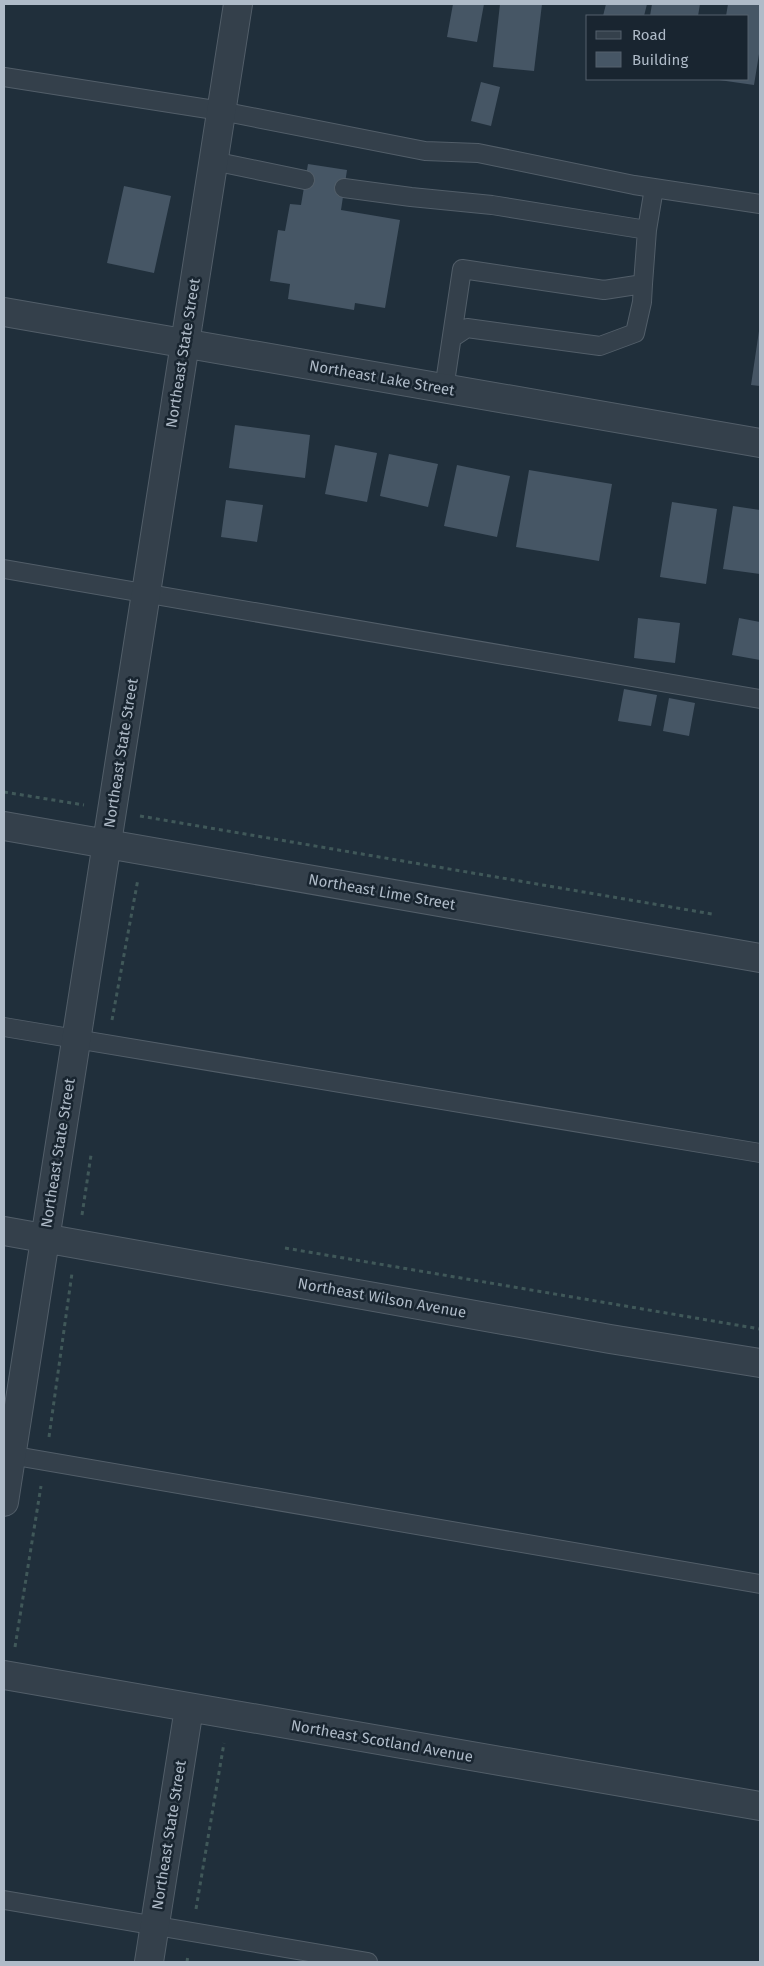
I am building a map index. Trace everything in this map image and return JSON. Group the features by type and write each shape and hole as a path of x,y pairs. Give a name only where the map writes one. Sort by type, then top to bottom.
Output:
{"street":[{"name":"Northeast State Street","path":"4,1502 7,1455 45,1238 76,1039 93,841 112,811 238,4"},
{"name":"Northeast Lake Street","path":"4,312 760,443"},
{"name":"Northeast Lime Street","path":"4,826 760,958"},
{"name":"Northeast Wilson Avenue","path":"4,1231 610,1339 760,1362"},
{"name":"Northeast Scotland Avenue","path":"4,1675 760,1806"},
{"name":"Northeast State Street","path":"149,1962 189,1708"}],"lane":[{"path":"4,76 221,111 425,151 478,153 654,188 760,204"},
{"path":"213,161 306,180"},
{"path":"344,188 492,205 647,230"},
{"path":"452,338 467,328 600,346 634,333 642,302 647,230 654,188"},
{"path":"444,389 462,269 604,290 643,284"},
{"path":"4,568 760,699"},
{"path":"4,1026 760,1153"},
{"path":"7,1455 760,1584"},
{"path":"4,1900 368,1962"}],"path":[{"path":"4,792 86,806 93,841"},
{"path":"112,811 712,914"},
{"path":"108,1044 138,877"},
{"path":"80,1244 82,1213 92,1147"},
{"path":"50,1207 91,1215"},
{"path":"284,1248 760,1329"},
{"path":"187,1962 224,1742"}],"building":[{"path":"453,4 484,4 477,42 447,37"},
{"path":"500,4 542,4 534,71 493,67"},
{"path":"606,4 647,4 644,15 603,15"},
{"path":"652,4 700,4 698,15 650,15"},
{"path":"728,4 760,4 760,48 754,85 719,80 749,80 749,15 726,15"},
{"path":"481,82 500,87 491,126 471,121"},
{"path":"308,164 347,170 341,210 400,220 385,308 355,303 354,310 288,299 290,284 270,281 278,230 285,231 290,204 301,205"},
{"path":"124,186 171,196 154,273 107,263"},
{"path":"760,332 760,386 751,385"},
{"path":"235,425 310,435 305,478 229,468"},
{"path":"335,445 377,453 367,502 325,494"},
{"path":"389,454 438,464 428,507 380,496"},
{"path":"457,465 510,476 497,537 444,526"},
{"path":"529,470 612,484 599,561 516,547"},
{"path":"226,500 263,505 257,542 221,537"},
{"path":"672,502 717,509 706,584 660,577"},
{"path":"733,506 760,510 760,574 723,569"},
{"path":"638,618 680,623 675,663 634,658"},
{"path":"739,618 760,622 760,660 732,655"},
{"path":"624,689 657,695 651,726 618,721"},
{"path":"669,698 695,703 689,736 663,731"}]}
